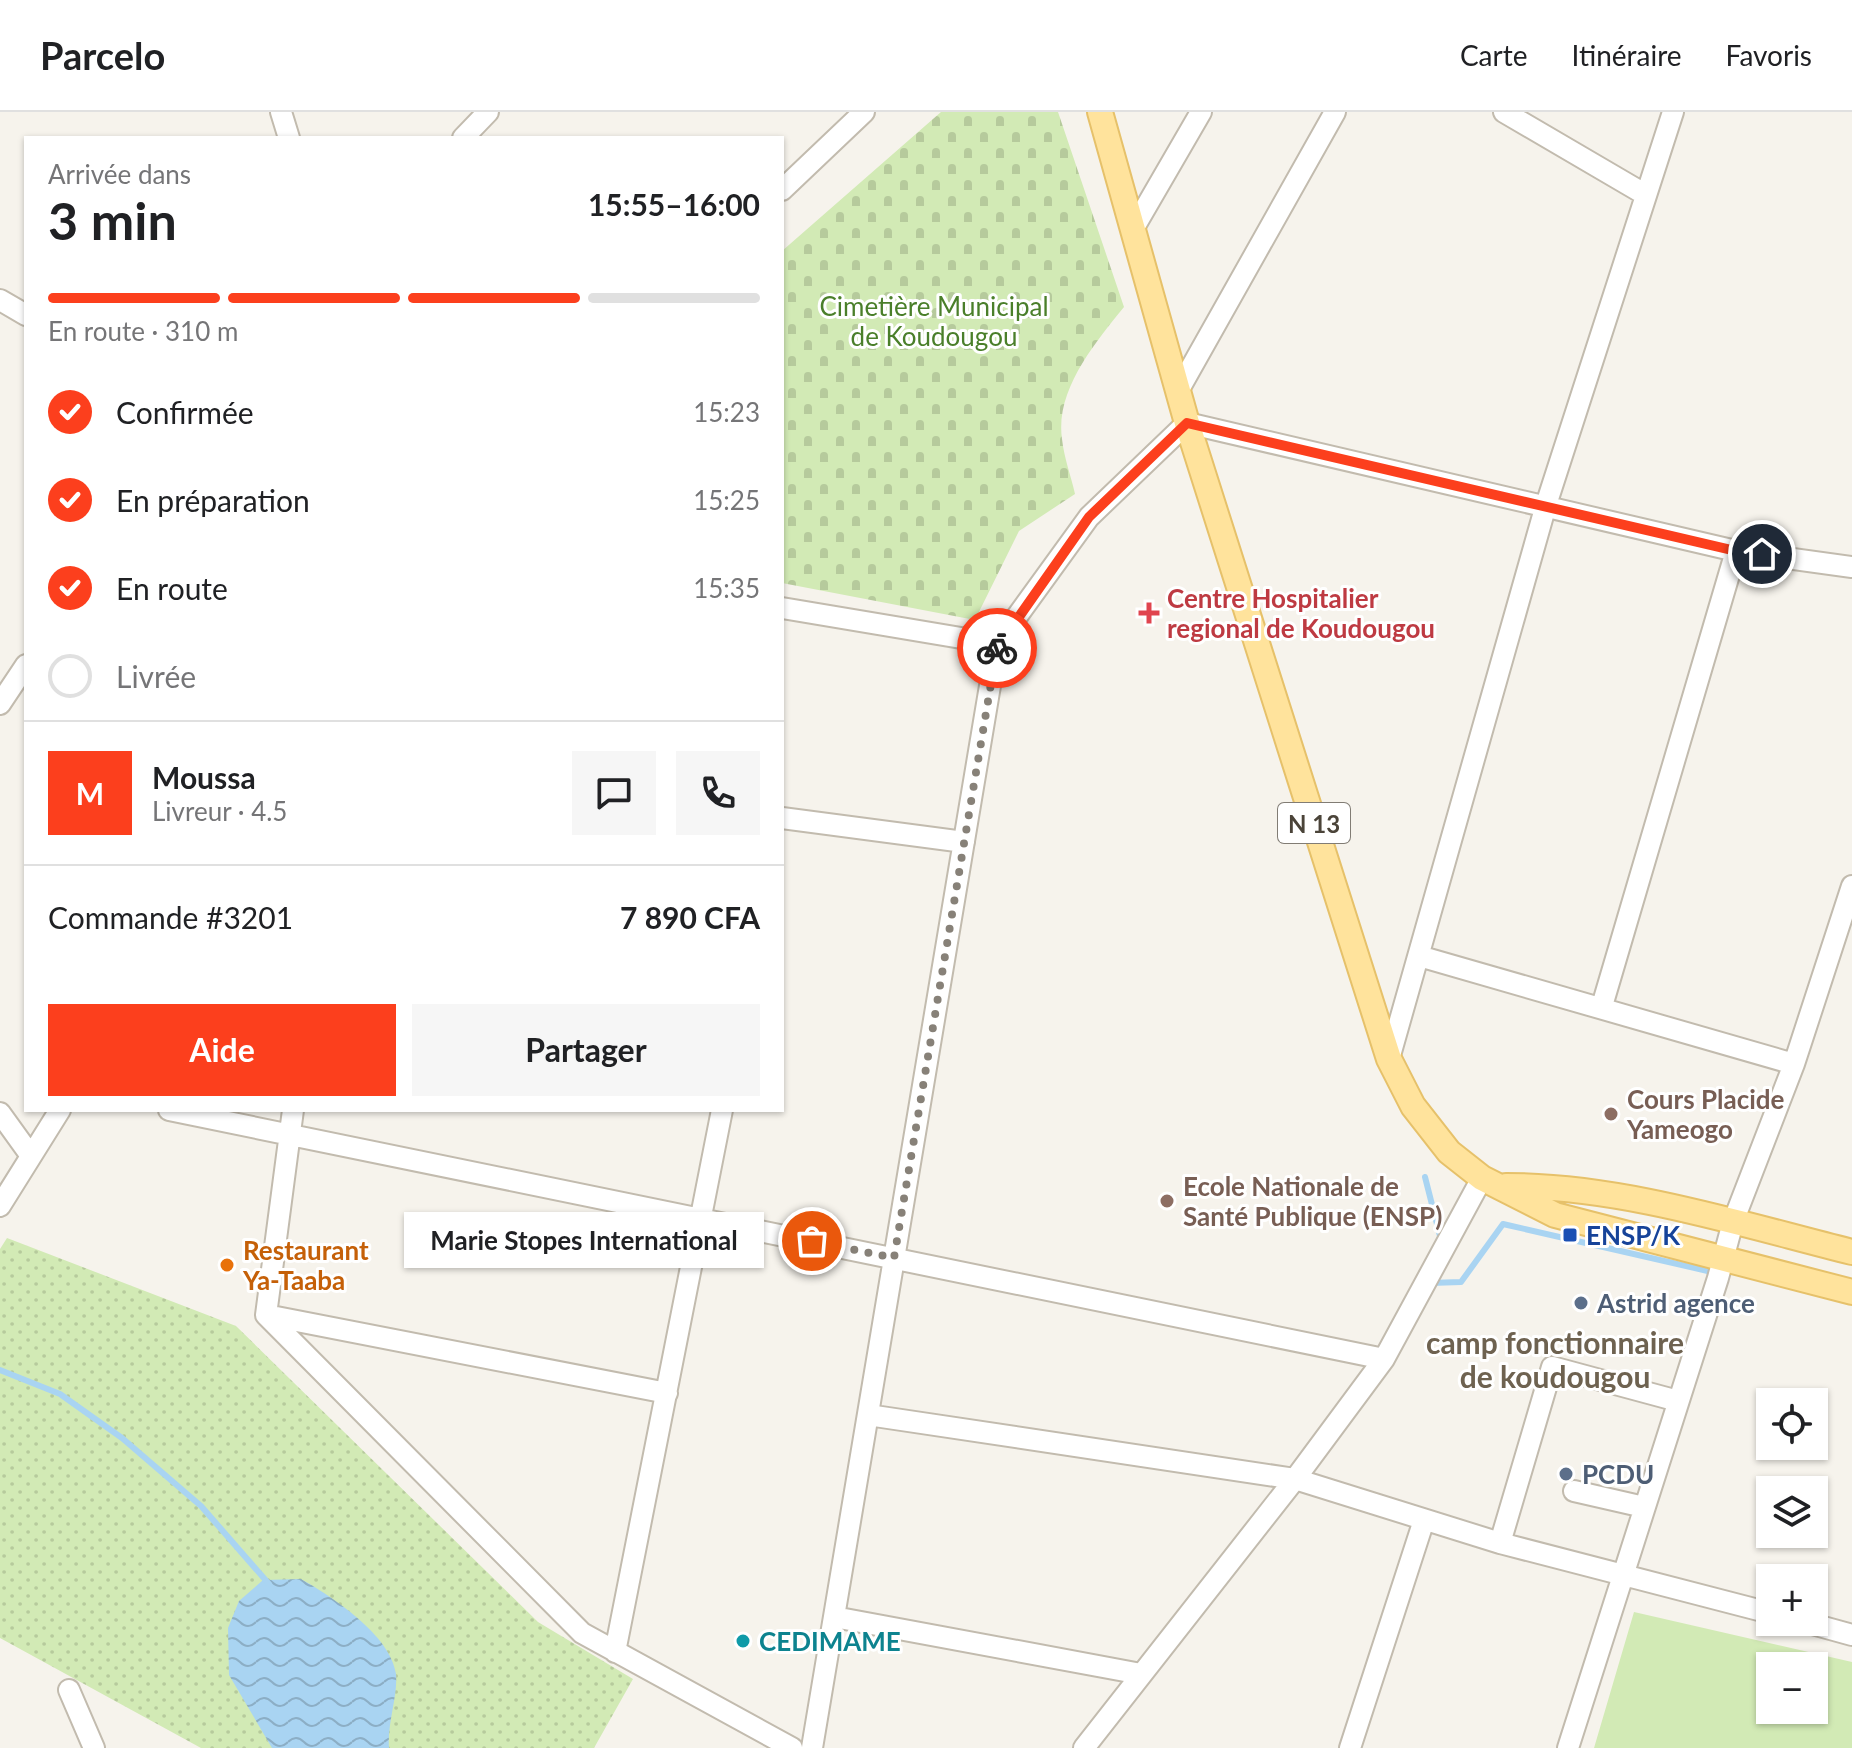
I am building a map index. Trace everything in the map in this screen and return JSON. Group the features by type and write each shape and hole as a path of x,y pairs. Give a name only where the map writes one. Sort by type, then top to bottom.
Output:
{"main road":[{"name":"N 13","path":"1100,112 1187,423 1389,1059 1429,1129 1449,1152 1491,1182 1555,1215 1723,1256 1852,1292"},
{"path":"1491,1182 1560,1186 1733,1222 1852,1252"}],"street":[{"path":"281,112 288,136"},
{"path":"465,136 488,112"},
{"path":"784,188 864,112"},
{"path":"1132,231 1201,112"},
{"path":"1178,391 1335,112"},
{"path":"1504,112 1646,195"},
{"path":"1389,1059 1546,505 1673,112"},
{"path":"0,300 24,314"},
{"path":"812,1748 997,644 1089,517 1187,423 1736,551 1852,567"},
{"path":"1602,1006 1736,551"},
{"path":"784,608 997,644"},
{"path":"0,704 24,668"},
{"path":"784,818 964,842"},
{"path":"1568,1748 1733,1222 1794,1064 1852,886"},
{"path":"1419,956 1602,1006 1794,1064"},
{"path":"0,1206 59,1112"},
{"path":"179,1112 1384,1359"},
{"path":"266,1315 293,1112"},
{"path":"615,1652 722,1112"},
{"path":"0,1113 31,1156"},
{"path":"1084,1748 1295,1479 1384,1359 1491,1182"},
{"path":"266,1315 667,1393"},
{"path":"266,1315 582,1633 792,1748"},
{"path":"1500,1543 1552,1367 1678,1401"},
{"path":"868,1415 1295,1479 1500,1543 1756,1609"},
{"path":"1574,1491 1644,1507"},
{"path":"1350,1748 1424,1520"},
{"path":"834,1617 1141,1674"},
{"path":"1828,1628 1852,1635"},
{"path":"69,1690 94,1748"}],"green space":[{"name":"Cimetière Municipal de Koudougou","path":"941,112 1058,112 1124,307 1080,368 1065,403 1061,421 1062,439 1075,494 1019,531 975,620 784,583 784,249"},
{"path":"7,1238 236,1326 538,1622 633,1679 594,1748 201,1748 0,1638 0,1249"},
{"path":"1634,1612 1808,1652 1756,1652 1756,1724 1828,1724 1828,1656 1852,1662 1852,1748 1594,1748"}],"water":[{"path":"301,1579 358,1618 372,1631 392,1659 396,1682 389,1748 272,1748 229,1675 228,1628 239,1601 263,1580"}],"waterway":[{"path":"1425,1177 1441,1240"},
{"path":"1430,1283 1461,1282 1503,1224 1712,1272"},
{"path":"0,1370 60,1394 122,1438 201,1506 269,1584"}],"way so far":[{"path":"812,1241 894,1258 997,648"}],"place":[{"name":"Centre Hospitalier regional de Koudougou","path":"1149,613"},
{"name":"Cours Placide Yameogo","path":"1611,1114"},
{"name":"Ecole Nationale de Santé Publique (ENSP)","path":"1167,1201"},
{"name":"ENSP/K","path":"1570,1235"},
{"name":"Marie Stopes International","path":"812,1241"},
{"name":"Restaurant Ya-Taaba","path":"227,1265"},
{"name":"Astrid agence","path":"1581,1303"},
{"name":"PCDU","path":"1566,1474"},
{"name":"CEDIMAME","path":"743,1641"}],"district":[{"name":"camp fonctionnaire de koudougou","path":"1555,1359"}],"route":[{"path":"997,648 1089,517 1187,423 1736,551 1762,554"}]}
